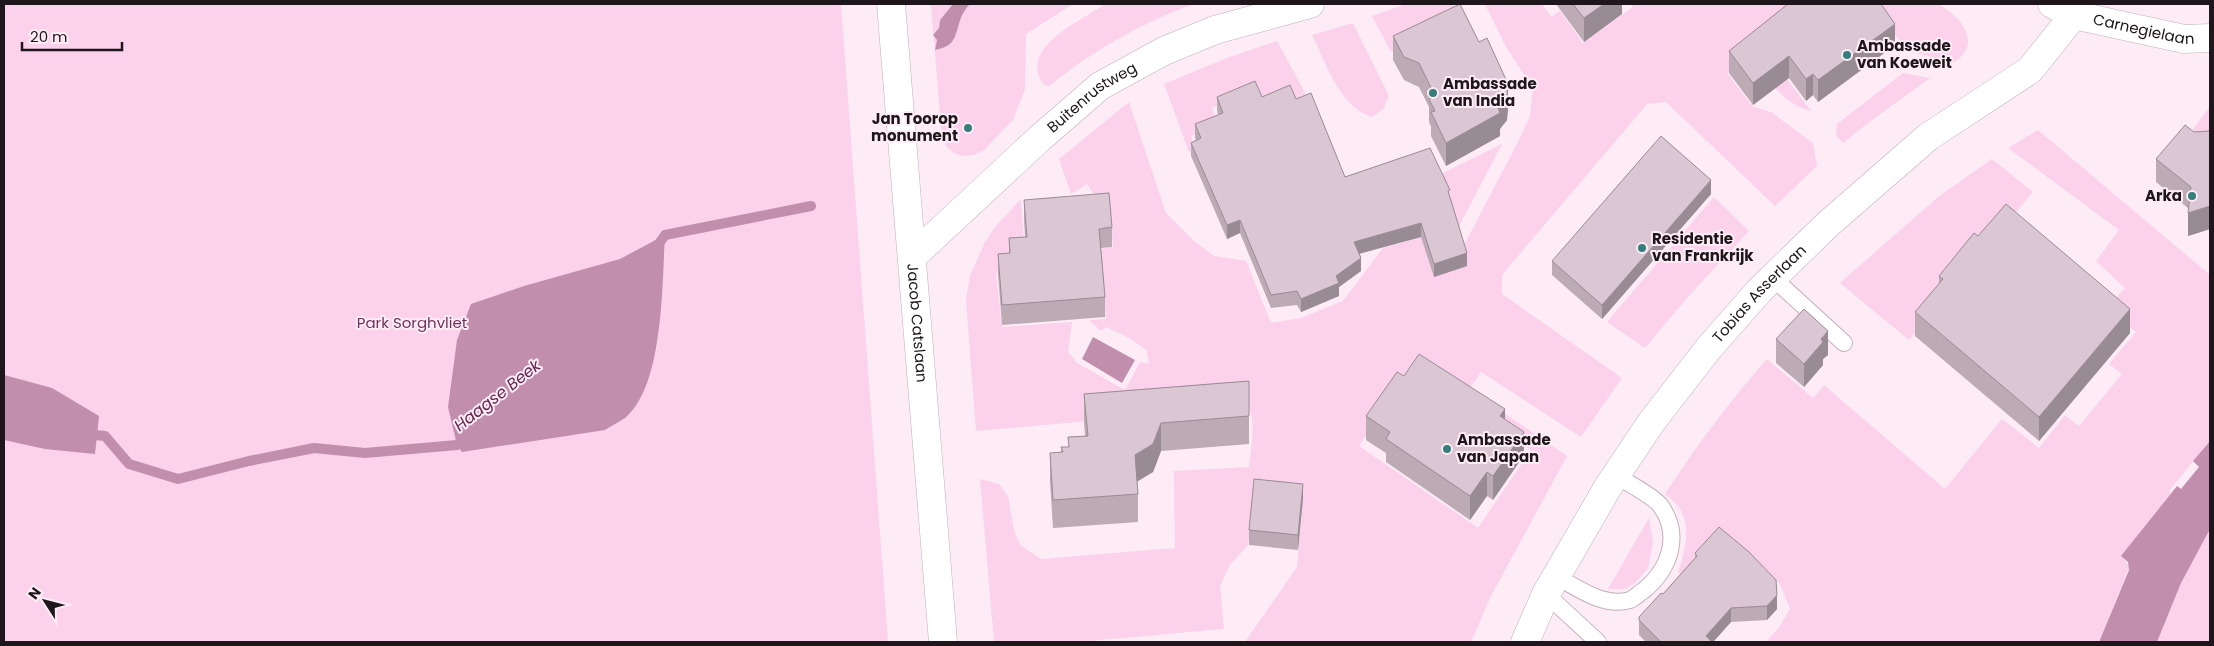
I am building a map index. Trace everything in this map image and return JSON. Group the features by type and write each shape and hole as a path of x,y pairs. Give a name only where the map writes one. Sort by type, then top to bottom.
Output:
{"street":[{"name":"Jacob Catslaan","path":"891,4 943,642"},
{"name":"Buitenrustweg","path":"912,257 1040,138 1100,86 1164,51 1215,30 1310,4"},
{"name":"Carnegielaan","path":"2063,9 2184,39 2210,38"},
{"name":"Tobias Asserlaan","path":"1525,642 1551,585 1616,475 1650,424 1708,349 1773,278 1828,224 1928,137 2030,70 2063,9"}],"lane":[{"path":"1773,278 1844,343"},
{"path":"1551,585 1616,601 1631,600 1656,580 1670,555 1671,525 1659,503 1616,475"},
{"path":"1551,585 1598,642"}],"green space":[{"path":"1933,3 1940,5 1951,13 1964,27 1968,41 1967,48 1963,55 1947,66 1933,57 1907,51 1873,4"},
{"name":"Park Sorghvliet","path":"4,4 841,4 888,642 4,642"},
{"path":"931,4 953,4 940,20 939,29 933,35"},
{"path":"970,4 1073,4 1026,34 1025,89 1013,120 984,150 974,155 963,156 954,153 942,139 935,50 957,33 960,17 964,10"},
{"path":"1105,4 1194,4 1136,29 1083,61 1049,86 1044,85 1038,71 1039,58 1046,47 1056,36"},
{"path":"1406,4 1453,4 1460,19 1391,52 1372,16"},
{"path":"1485,4 1542,4 1551,17 1560,11 1583,43 1633,7 1631,4 1805,4 1760,43 1811,111 1792,102 1776,89 1750,55 1727,73 1753,107 1771,112 1813,143 1817,166 1775,206 1666,102 1647,104 1502,275 1502,294 1622,378 1581,437 1481,372 1469,389 1567,456 1491,596 1471,642 1245,642 1297,567 1303,498 1254,493 1248,545 1229,566 1220,586 1224,629 1077,642 994,642 980,479 999,484 1008,496 1014,531 1020,545 1041,559 1175,548 1174,471 1249,467 1253,429 1249,407 976,431 966,300 970,276 984,244 995,227 1021,199 1025,255 1009,271 996,273 1002,327 1072,322 1068,352 1077,363 1125,390 1140,362 1149,364 1147,351 1128,338 1106,327 1101,331 1089,320 1106,319 1100,249 1113,247 1111,220 1087,184 1071,194 1059,159 1129,102 1166,213 1195,242 1214,256 1246,261 1271,323 1301,318 1343,301 1383,248 1415,239 1409,221 1437,176 1502,144 1456,232 1462,249 1530,116 1533,88 1506,47","holes":["1411,367 1531,450 1478,528 1359,446"]},
{"path":"1353,23 1389,96 1383,109 1372,117 1361,112 1342,94 1328,70 1312,35"},
{"path":"934,36 937,40 935,50"},
{"path":"1277,41 1310,102 1265,104 1257,87 1212,108 1218,123 1191,136 1196,149 1189,152 1164,84 1227,58"},
{"path":"1903,73 1929,78 1937,73 1843,143 1836,135 1837,124"},
{"path":"2210,107 2210,138 2192,130"},
{"path":"2038,130 2210,275 2210,440 2169,491 2171,493 2122,556 2129,566 2128,570 2099,642 1766,642 1780,626 1790,609 1780,584 1742,549 1683,577 1678,572 1684,550 1686,529 1681,510 1665,494 1714,424 1767,359 1813,398 1824,385 1945,489 2002,419 2039,448 2065,415 2079,426 2122,374 2109,364 2136,332 2107,308 2125,288 2096,261 2119,230 2008,148"},
{"path":"1992,159 2033,192 1909,340 1840,283 1938,197"},
{"path":"1714,197 1749,231 1687,298 1645,348 1607,322"},
{"path":"1649,518 1653,542 1648,568 1634,584 1625,589 1608,589"},
{"path":"2210,529 2210,642 2157,642 2181,583"}],"water":[{"path":"953,4 970,4 964,11 954,38 944,47 935,50 937,40 933,35 939,28 940,20"},
{"path":"665,235 659,332 654,358 647,383 638,403 625,418 605,430 462,452 457,445 448,407 457,340 471,304 524,286 620,259"},
{"path":"1093,337 1135,360 1122,383 1082,359"},
{"path":"4,375 52,388 99,416 95,454 45,449 4,440"},
{"path":"2210,441 2210,529 2181,583 2157,642 2099,642 2129,570 2128,562 2121,556 2177,486 2181,489 2199,467 2193,461"}],"building":[{"path":"1460,4 1479,42 1487,38 1508,84 1507,96 1498,108 1500,113 1446,143 1431,112 1435,111 1429,99 1435,96 1419,63 1404,57 1393,36"},
{"path":"1573,4 1604,4 1584,18"},
{"path":"1788,4 1881,4 1895,24 1818,80 1813,74 1806,79 1789,56 1753,83 1729,51"},
{"path":"1255,81 1262,97 1290,85 1296,99 1311,93 1345,177 1430,148 1450,190 1448,191 1467,253 1434,264 1421,223 1354,242 1361,258 1336,276 1339,283 1301,299 1297,291 1271,295 1240,220 1227,225 1191,143 1201,138 1195,124 1223,113 1217,97"},
{"path":"2185,125 2194,132 2210,131 2210,206 2188,213 2191,187 2156,159"},
{"path":"1661,136 1711,180 1602,305 1552,261"},
{"path":"1109,193 1112,227 1099,229 1105,297 1002,305 998,254 1010,253 1009,238 1027,237 1024,200"},
{"path":"2006,204 2130,309 2039,417 1915,312 1943,279 1939,276 1974,233 1978,236"},
{"path":"1804,309 1828,331 1821,339 1823,342 1804,364 1776,339"},
{"path":"1419,354 1505,409 1500,416 1524,432 1493,476 1487,472 1470,496 1386,439 1390,432 1366,416 1397,372 1404,376"},
{"path":"1249,381 1249,416 1161,423 1153,444 1135,455 1138,494 1053,500 1050,453 1063,452 1061,447 1069,447 1068,437 1088,436 1084,394"},
{"path":"1254,479 1303,484 1298,535 1249,530"},
{"path":"1719,527 1749,552 1776,580 1777,595 1767,606 1731,608 1706,636 1712,642 1661,642 1639,620 1639,617 1661,593 1663,594 1697,556 1695,553"}],"waterway":[{"name":"Haagse Beek","path":"658,245 665,235 811,206"},
{"name":"Haagse Beek","path":"84,434 105,436 129,464 178,479 249,461 314,448 365,453 457,445 466,438"}],"place":[{"name":"Ambassade van Koeweit","path":"1847,55"},
{"name":"Ambassade van India","path":"1433,93"},
{"name":"Jan Toorop monument","path":"968,128"},
{"name":"Arka","path":"2192,196"},
{"name":"Residentie van Frankrijk","path":"1642,248"},
{"name":"Ambassade van Japan","path":"1447,449"}]}
